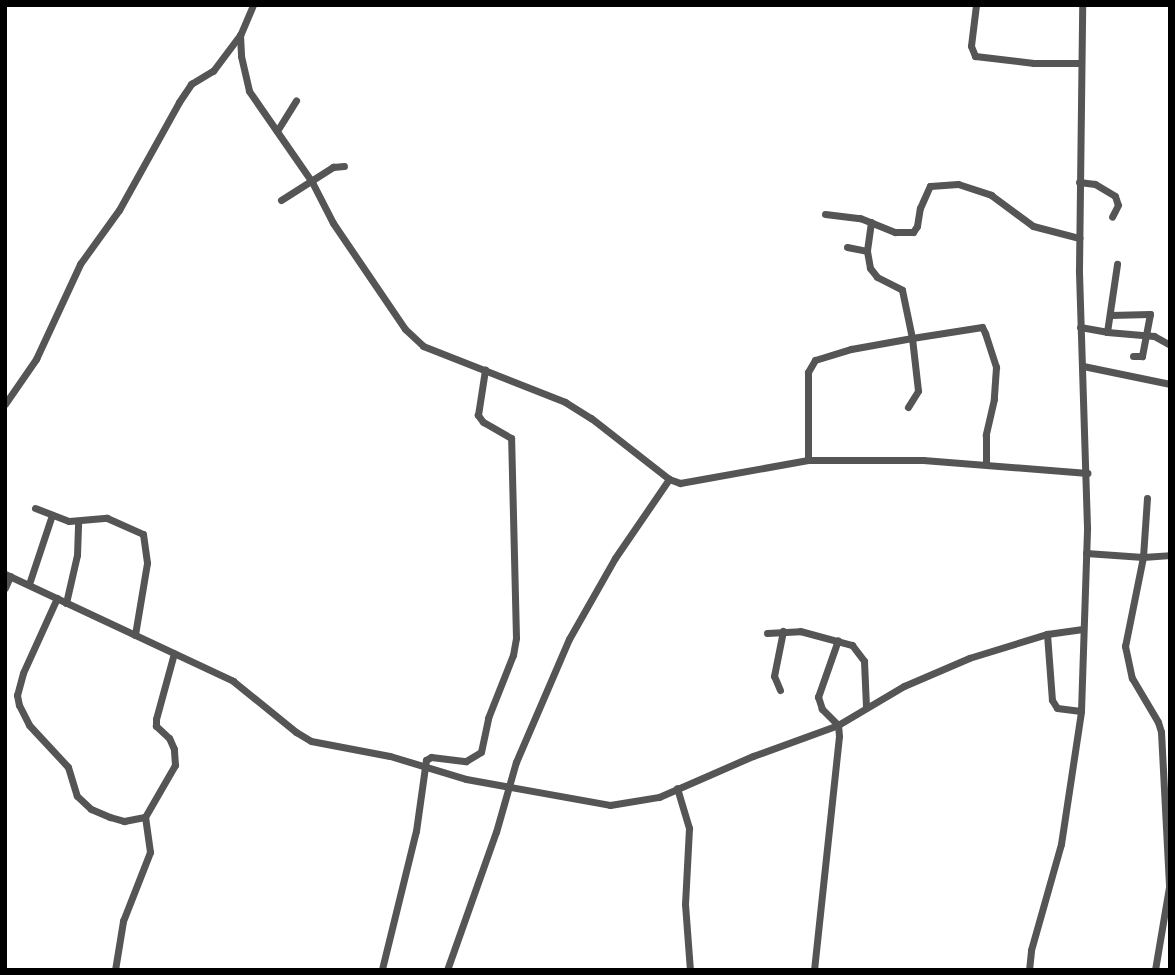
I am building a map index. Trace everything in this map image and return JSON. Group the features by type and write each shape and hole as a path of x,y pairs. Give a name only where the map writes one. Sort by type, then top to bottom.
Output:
{"street":[{"path":"5,404 36,359 80,264 119,210 191,84 213,71 240,35 253,5"},
{"path":"976,5 971,46 975,56 1034,63 1081,64"},
{"path":"1029,970 1031,950 1060,844 1081,711 1087,473 1080,327 1079,6"},
{"path":"240,35 241,56 249,91 312,182 333,223 405,329 429,349 543,392 591,418 669,479 680,483 703,481 808,460 986,464 1087,473"},
{"path":"277,131 296,101"},
{"path":"281,200 333,167 344,166"},
{"path":"1079,182 1095,184 1115,196 1118,205 1112,217"},
{"path":"825,214 848,215 895,232 913,232 918,226 920,208 930,186 958,184 992,195 1033,226 1079,237"},
{"path":"871,222 867,251 872,273 902,290 912,338 918,391 908,407"},
{"path":"847,247 867,251"},
{"path":"1107,332 1117,264"},
{"path":"1110,315 1149,313 1151,317 1142,356 1133,356"},
{"path":"808,460 808,372 811,364 851,349 982,327 996,367 994,399 986,435 986,464"},
{"path":"1080,327 1154,336 1170,345"},
{"path":"1083,366 1170,384"},
{"path":"393,970 382,969 413,841 425,767 431,757 466,761 481,752 488,718 513,655 516,638 511,438 483,422 478,415 485,370"},
{"path":"447,970 483,870 508,787 569,639 615,558 669,479"},
{"path":"1147,498 1143,557 1125,646 1132,678 1161,732 1169,887 1155,970"},
{"path":"35,508 78,522 107,518 121,522 145,537 147,563 135,635"},
{"path":"29,584 52,515"},
{"path":"66,603 77,555 78,522"},
{"path":"1086,553 1143,557 1170,555"},
{"path":"5,588 8,575 233,681 311,741 390,756 466,779 610,805 642,801 838,725 934,672 1047,634 1083,629"},
{"path":"57,598 21,682 18,695 21,714 64,760 75,793 82,802 110,817 124,821 145,817"},
{"path":"780,690 774,676 783,631"},
{"path":"767,633 800,631 852,645 863,656 866,708"},
{"path":"1047,634 1052,700 1057,708 1081,711"},
{"path":"838,640 818,697 822,709 838,725"},
{"path":"115,970 124,921 137,878 150,852 145,817 174,765 174,749 169,738 156,726 156,719 174,653"},
{"path":"814,970 838,725"},
{"path":"677,788 689,828 685,904 690,970"}]}
